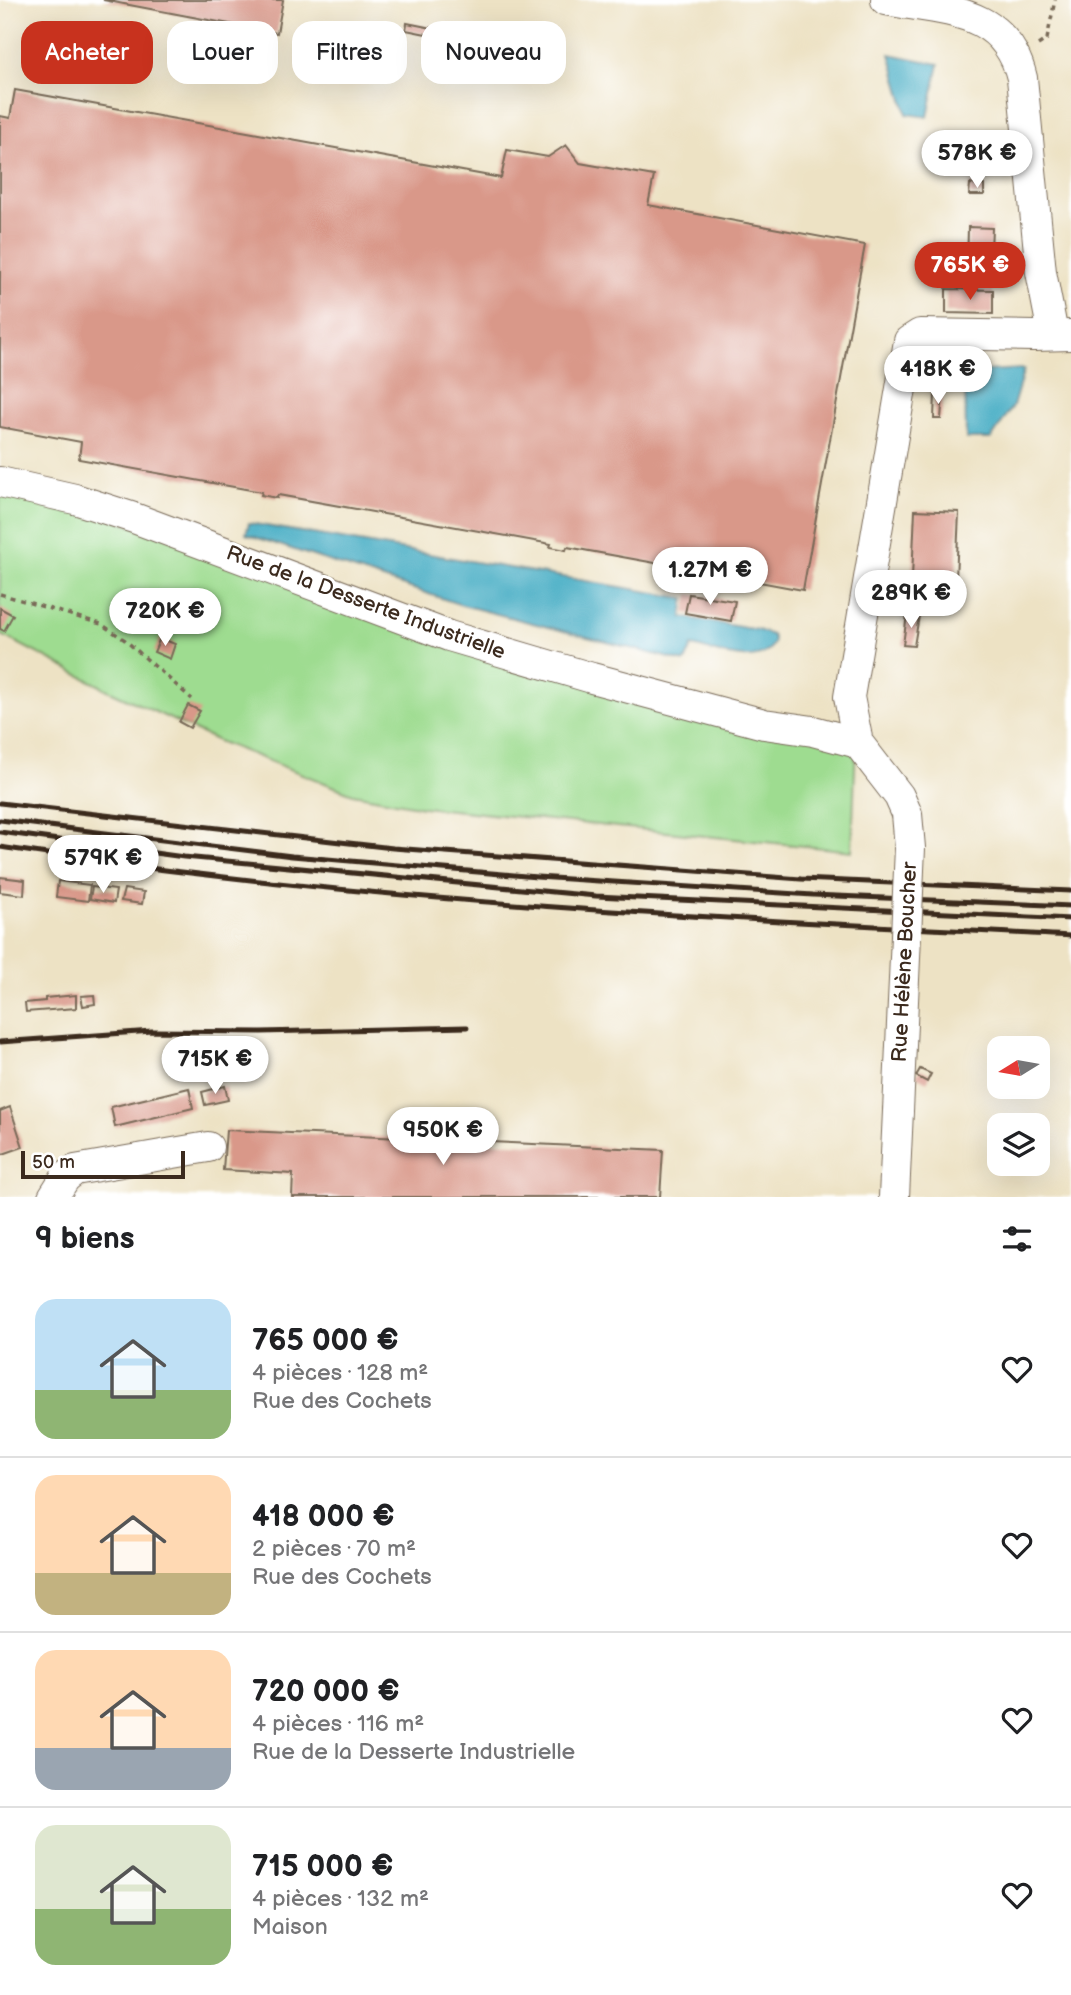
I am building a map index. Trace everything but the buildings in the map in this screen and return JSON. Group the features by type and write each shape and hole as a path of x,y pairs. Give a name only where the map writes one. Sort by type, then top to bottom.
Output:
{"street":[{"path":"858,743 849,697 851,679 909,341 920,334 1034,337 1062,334 1041,272 1022,78 1017,59 1005,39 991,26 975,19 886,0"},
{"name":"Rue de la Desserte Industrielle","path":"0,482 75,499 134,518 449,636 764,724 813,731 858,743"},
{"name":"Rue Hélène Boucher","path":"858,743 899,796 907,814 909,848 894,1197"},
{"path":"53,1197 65,1178 75,1170 208,1147"}],"path":[{"path":"1017,59 1047,38 1055,0"},
{"path":"0,594 101,624 125,640 192,699"}],"green space":[{"path":"0,480 450,635 856,741 852,851 423,807 353,794 218,741 108,690 0,634"}],"water":[{"path":"890,54 939,64 928,117 907,114"},
{"path":"1024,369 1013,406 991,439 966,439 965,372"},
{"path":"249,523 685,598 682,617 758,630 772,635 774,641 769,650 750,657 725,655 692,646 685,662 462,605 246,534"}],"railway":[{"path":"0,803 393,848 801,879 1071,891"},
{"path":"0,820 292,856 537,877 813,895 1071,906"},
{"path":"0,832 184,857 596,896 1071,919"},
{"path":"0,847 159,869 404,895 626,912 1071,936"},
{"path":"0,1042 152,1031 261,1032 467,1027"}]}
